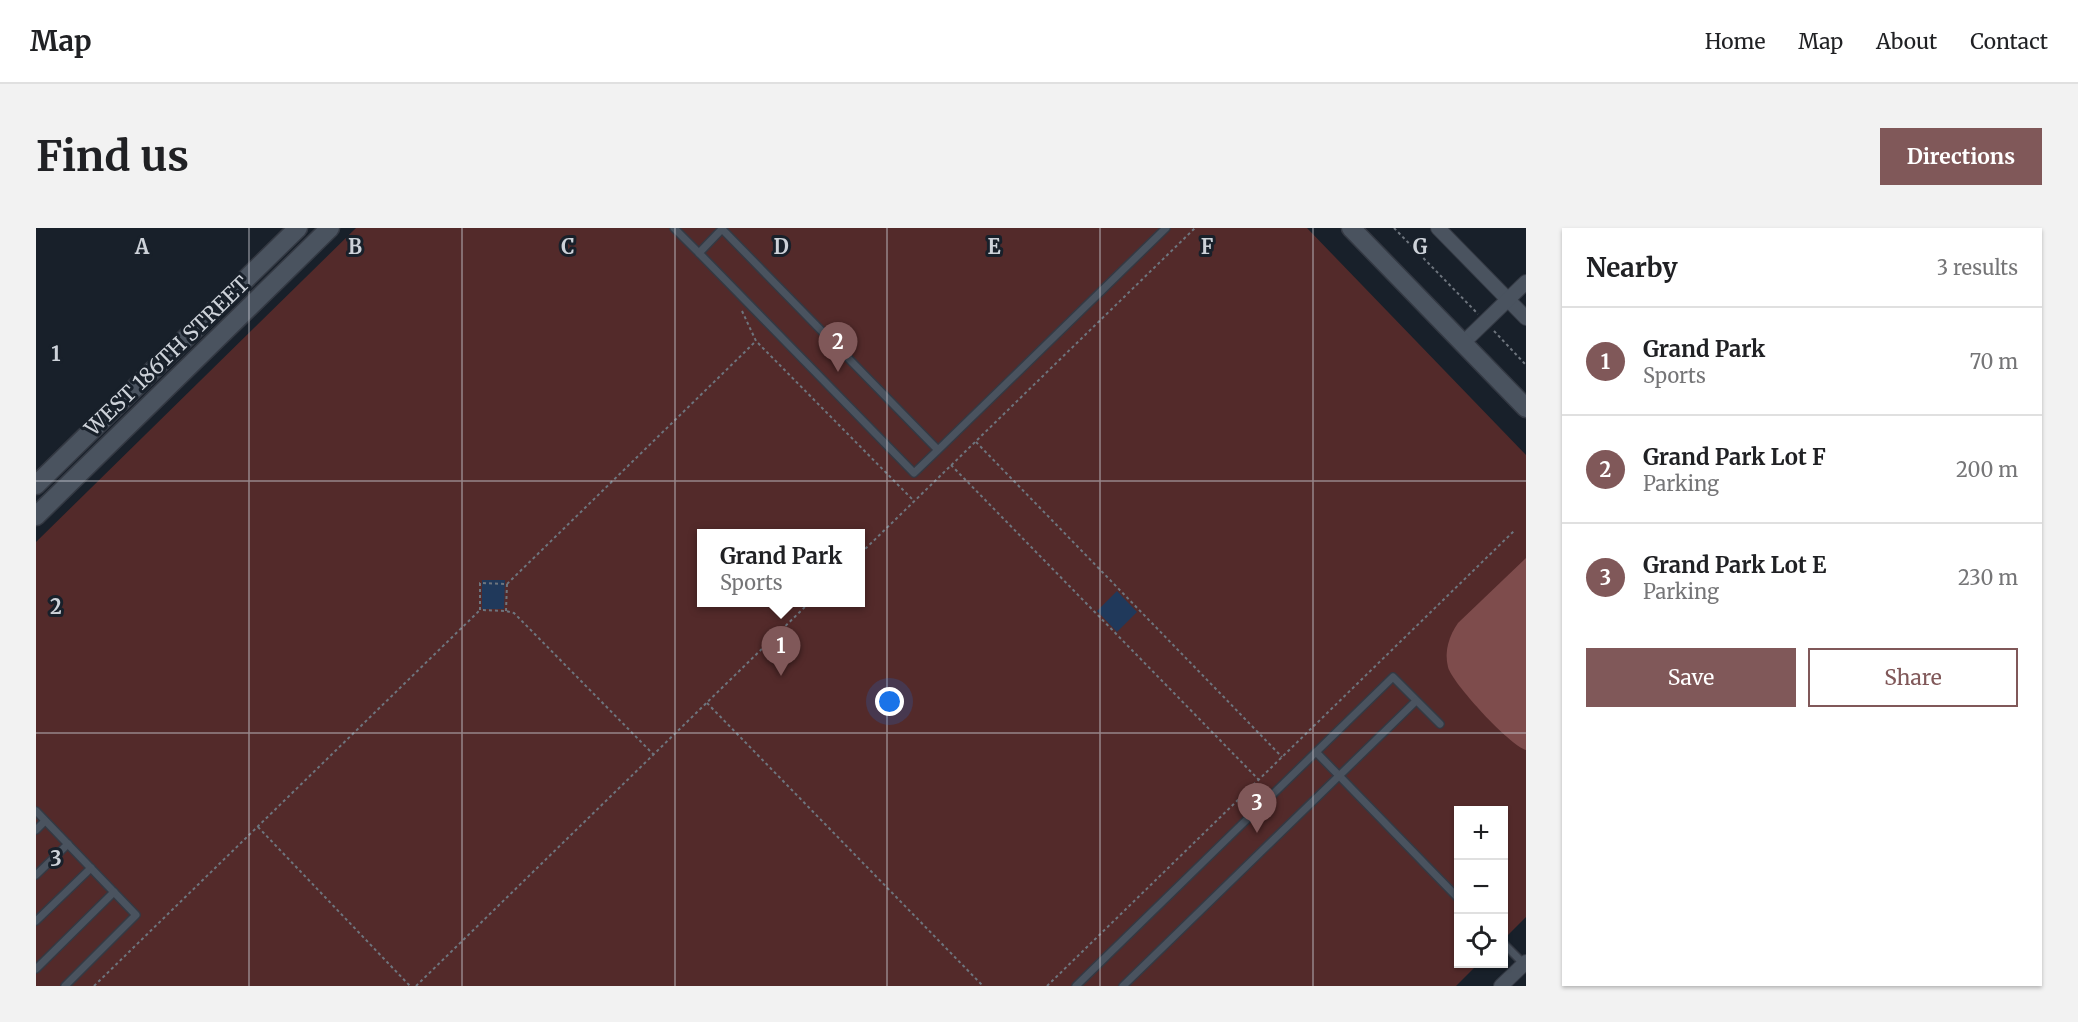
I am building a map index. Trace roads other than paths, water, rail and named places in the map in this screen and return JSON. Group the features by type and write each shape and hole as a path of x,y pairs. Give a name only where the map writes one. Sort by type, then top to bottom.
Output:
{"street":[{"name":"WEST 186TH STREET","path":"36,485 298,228"},
{"name":"WEST 186TH STREET","path":"36,516 330,228"},
{"path":"1351,228 1526,408"},
{"path":"1438,228 1526,318"},
{"path":"1463,343 1526,282"},
{"path":"1501,986 1525,963"}],"lane":[{"path":"674,228 914,473 1166,228"},
{"path":"699,253 721,229 938,450"},
{"path":"1076,986 1394,677 1440,724"},
{"path":"1123,986 1416,701"},
{"path":"1316,752 1454,894"},
{"path":"36,812 136,915 65,986"},
{"path":"36,830 45,821"},
{"path":"36,875 68,844"},
{"path":"36,921 91,868"},
{"path":"36,969 114,892"},
{"path":"1508,948 1525,963"}],"place":[{"name":"Grand Park Lot F","path":"838,372"},
{"name":"Grand Park","path":"781,676"},
{"name":"Grand Park Lot E","path":"1257,833"}]}
